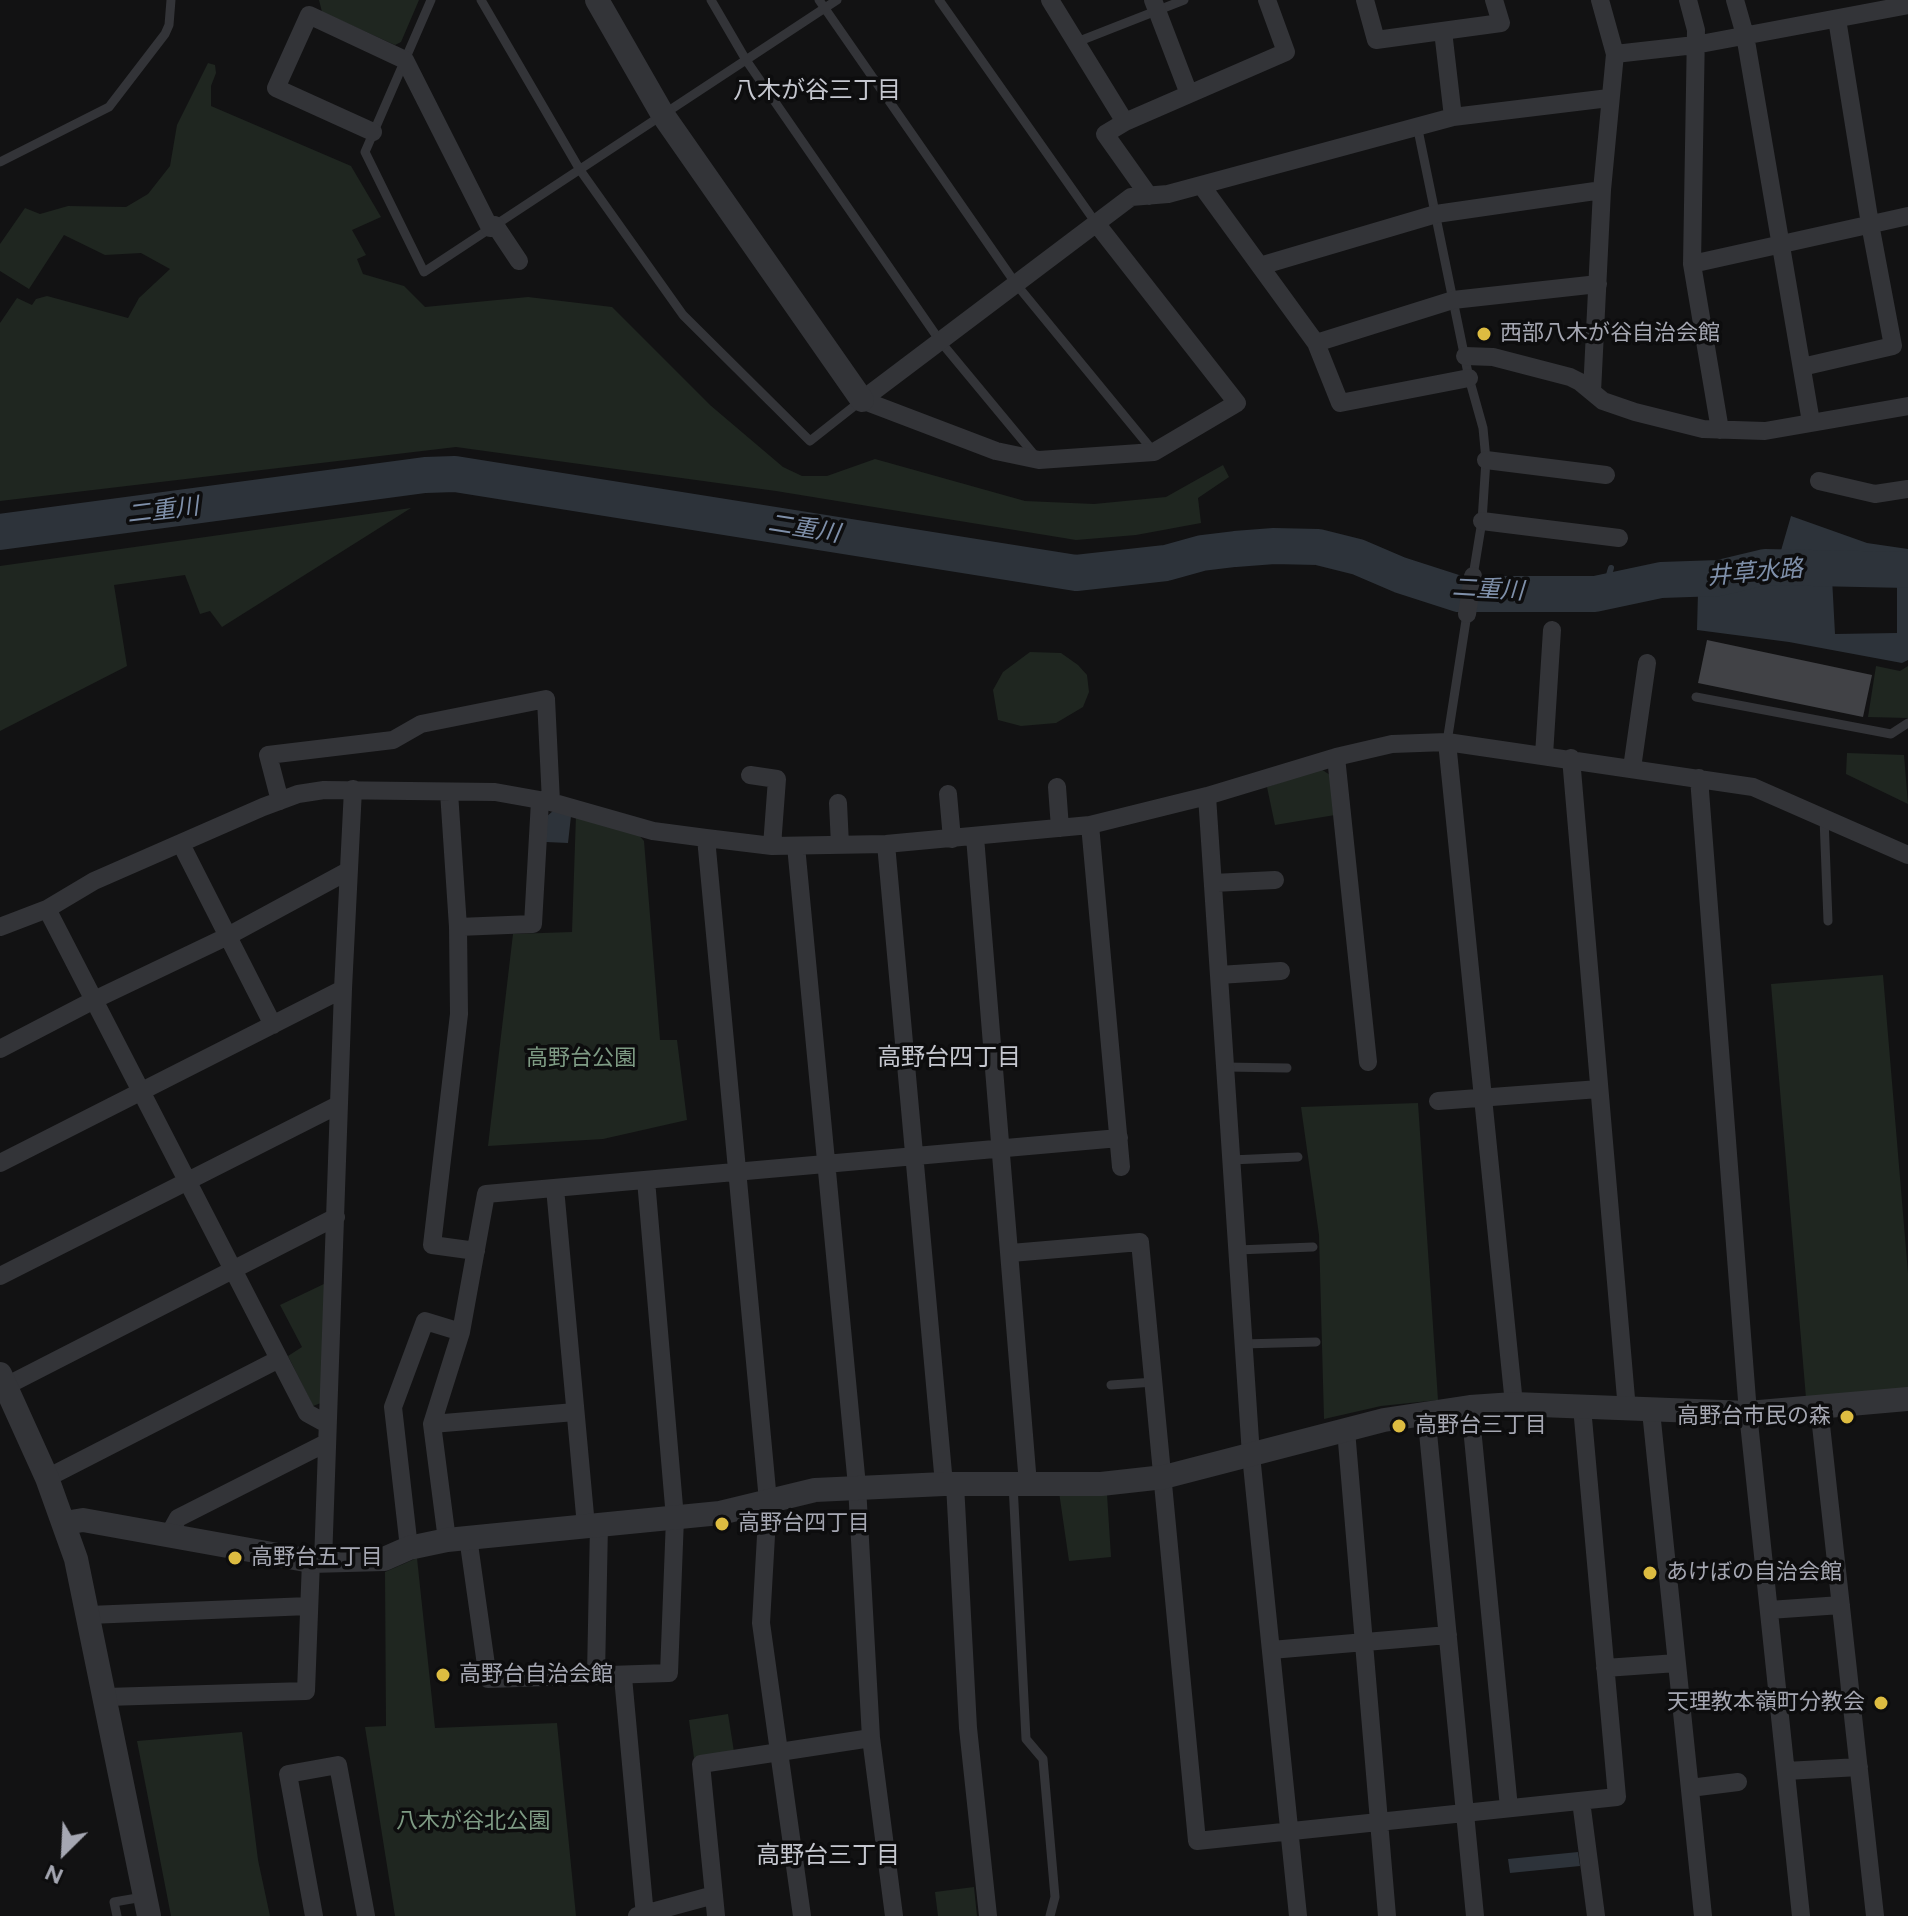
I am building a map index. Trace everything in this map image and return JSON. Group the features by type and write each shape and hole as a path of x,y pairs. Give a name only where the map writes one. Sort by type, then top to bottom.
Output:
{"street":[{"path":"597,0 663,115 862,400 996,451 1039,460 1154,452 1237,403 1096,223"},
{"path":"1050,0 1125,122"},
{"path":"1149,196 1105,134 1125,122 1286,52 1267,0"},
{"path":"1365,0 1376,40 1501,23 1494,0"},
{"path":"1592,392 1602,190 1615,54 1600,0"},
{"path":"1688,0 1696,30 1692,264 1720,430"},
{"path":"1735,0 1745,35 1811,422"},
{"path":"1155,5 1189,94"},
{"path":"1615,54 1695,45 1908,5"},
{"path":"373,132 276,88 309,15 405,60 493,227 519,261"},
{"path":"1802,367 1893,346 1837,19"},
{"path":"1443,31 1453,117"},
{"path":"862,400 1131,197 1168,194 1453,117 1609,98"},
{"path":"1201,185 1316,343 1340,403 1469,378"},
{"path":"1260,266 1436,214 1602,190"},
{"path":"1692,264 1908,216"},
{"path":"1316,343 1453,300 1598,284"},
{"path":"1465,356 1493,357 1558,374 1580,382 1603,401 1635,412 1720,430 1765,431 1908,406"},
{"path":"1486,460 1606,475"},
{"path":"1819,481 1875,494 1908,489"},
{"path":"1482,521 1619,538"},
{"path":"1467,614 1473,576"},
{"path":"1544,755 1552,630"},
{"path":"1632,768 1647,663"},
{"path":"280,801 268,755 393,740 421,724 546,699 545,801 533,924 458,927"},
{"path":"1447,742 1514,1404"},
{"path":"0,927 47,909 94,881 280,801 298,794 324,790 495,792 545,801 653,831 772,846 886,844 1090,825 1392,744 1447,742 1753,787 1908,855"},
{"path":"1336,757 1368,1062"},
{"path":"1571,758 1599,1089 1639,1410 1677,1663 1703,1916"},
{"path":"750,775 777,779 772,846"},
{"path":"1699,778 1748,1413 1801,1916"},
{"path":"1057,787 1060,828"},
{"path":"106,1697 306,1691 309,1606 317,1561 327,1434 353,789"},
{"path":"449,792 458,927 459,1014 432,1245 476,1251"},
{"path":"948,794 952,839"},
{"path":"1207,796 1251,1455 1298,1916"},
{"path":"838,803 840,845"},
{"path":"1090,825 1121,1167"},
{"path":"975,837 1011,1253 1020,1484"},
{"path":"706,838 768,1501 761,1623 802,1916"},
{"path":"181,844 273,1025"},
{"path":"886,844 988,1916"},
{"path":"796,846 857,1486 871,1738 894,1916"},
{"path":"0,1049 228,936 348,871"},
{"path":"1213,883 1275,880"},
{"path":"47,909 307,1413 327,1434"},
{"path":"1219,975 1281,971"},
{"path":"0,1163 343,989"},
{"path":"1438,1101 1599,1089"},
{"path":"0,1276 338,1105"},
{"path":"646,1180 675,1518 669,1673 623,1677 488,1679 432,1424 461,1332 486,1194 1119,1138"},
{"path":"555,1188 575,1412 592,1525 596,1675"},
{"path":"147,1907 76,1559 47,1478 3,1380 234,1271 336,1217"},
{"path":"1011,1253 1140,1242 1197,1841 1617,1797 1582,1407"},
{"path":"409,1548 393,1407 425,1321 461,1332"},
{"path":"47,1478 279,1359"},
{"path":"65,1523 83,1520 317,1561 384,1559 409,1548 457,1538 720,1513 815,1490 949,1484 1101,1484 1164,1477 1346,1430 1426,1412 1470,1407 1514,1404 1748,1413 1908,1399"},
{"path":"1470,1407 1509,1808"},
{"path":"1819,1407 1875,1916"},
{"path":"432,1424 575,1412"},
{"path":"1426,1412 1475,1916"},
{"path":"1346,1430 1387,1916"},
{"path":"168,1536 178,1518 327,1434"},
{"path":"1769,1610 1841,1605"},
{"path":"89,1615 309,1606"},
{"path":"1271,1650 1448,1635"},
{"path":"1605,1668 1677,1663"},
{"path":"623,1677 642,1915 714,1895"},
{"path":"716,1916 701,1764 871,1738"},
{"path":"314,1916 288,1774 338,1765 366,1916"},
{"path":"1786,1771 1859,1767"},
{"path":"1690,1788 1738,1782"},
{"path":"1581,1801 1596,1916"}],"lane":[{"path":"0,162 109,107 165,34 171,0"},
{"path":"431,0 365,152 424,272 746,60 821,4 837,0"},
{"path":"481,0 580,170 683,315 810,441 862,400"},
{"path":"711,0 746,60 940,341 1039,460"},
{"path":"939,0 1096,223"},
{"path":"1077,42 1155,5 1184,0"},
{"path":"821,4 1016,284 1154,452"},
{"path":"1417,125 1469,378 1483,428 1486,460 1482,521 1473,576"},
{"path":"1447,742 1467,614"},
{"path":"1696,697 1891,734 1908,723"},
{"path":"1824,818 1828,921"},
{"path":"1225,1067 1287,1068"},
{"path":"1231,1160 1298,1157"},
{"path":"1237,1250 1313,1247"},
{"path":"1243,1344 1316,1342"},
{"path":"1111,1385 1154,1382"},
{"path":"1020,1484 1026,1739 1043,1759 1055,1897 1050,1916"},
{"path":"117,1916 114,1902 147,1907"}],"green space":[{"path":"319,0 419,0 401,42 395,45 322,12"},
{"path":"208,63 215,65 216,73 211,86 211,106 351,166 381,217 352,230 366,255 357,259 363,274 404,286 425,307 528,297 612,307 710,405 783,467 802,476 827,476 875,459 1025,501 1094,504 1166,497 1223,465 1229,477 1198,498 1201,523 1136,535 1076,540 776,491 456,447 0,501 0,323 17,298 32,305 36,299 47,296 128,318 139,298 170,269 141,253 105,255 64,235 29,289 0,271 0,244 25,208 40,214 68,206 126,207 148,194 170,166 177,125"},
{"path":"411,508 222,627 210,611 200,614 185,575 114,585 127,666 0,731 0,566"},
{"path":"1030,652 1061,653 1078,665 1087,675 1089,692 1083,707 1056,723 1021,726 998,720 993,690 1003,672"},
{"path":"1876,666 1900,671 1908,666 1908,718 1868,717"},
{"path":"1847,753 1904,755 1908,804 1846,774"},
{"path":"1321,769 1330,775 1335,815 1275,825 1267,787"},
{"name":"高野台公園","path":"576,815 637,833 644,841 660,1040 677,1040 687,1120 603,1139 488,1146 513,934 572,932"},
{"path":"1883,975 1908,1273 1908,1390 1806,1398 1771,984"},
{"path":"1418,1103 1438,1400 1381,1406 1324,1419 1319,1235 1301,1107"},
{"path":"326,1283 321,1403 313,1406 288,1356 302,1347 280,1305"},
{"path":"1059,1492 1107,1494 1111,1557 1069,1561"},
{"name":"八木が谷北公園","path":"417,1558 435,1728 557,1723 576,1916 395,1916 365,1727 386,1726 385,1572"},
{"path":"728,1714 734,1752 694,1758 689,1720"},
{"path":"242,1732 258,1860 270,1916 171,1916 137,1741"},
{"path":"974,1887 977,1916 938,1916 935,1892"}],"shaded area":[{"path":"1791,516 1867,543 1908,549 1908,556 1780,554"},
{"path":"1832,578 1835,634 1897,633 1897,580 1908,580 1908,660 1902,663 1789,642 1697,630 1698,592 1723,591 1763,581"},
{"path":"554,810 571,816 568,843 546,842 545,818"},
{"path":"1578,1852 1580,1866 1510,1873 1508,1859"}],"building":[{"path":"1707,640 1872,675 1863,717 1698,683"}],"waterway":[{"name":"二重川","path":"0,532 425,475 455,474 1076,573 1166,563 1202,553 1274,546 1318,547 1358,557 1400,575 1459,594 1595,594 1661,580 1719,578 1765,567 1908,570"},
{"path":"1604,592 1611,568"}],"place":[{"name":"西部八木が谷自治会館","path":"1484,334"},
{"name":"高野台市民の森","path":"1847,1417"},
{"name":"高野台三丁目","path":"1399,1426"},
{"name":"高野台四丁目","path":"722,1524"},
{"name":"高野台五丁目","path":"235,1558"},
{"name":"あけぼの自治会館","path":"1650,1573"},
{"name":"高野台自治会館","path":"443,1675"},
{"name":"天理教本嶺町分教会","path":"1881,1703"}],"district":[{"name":"八木が谷三丁目","path":"817,91"},
{"name":"高野台四丁目","path":"949,1058"},
{"name":"高野台三丁目","path":"828,1856"}],"water label":[{"name":"井草水路","path":"1755,573"}]}
